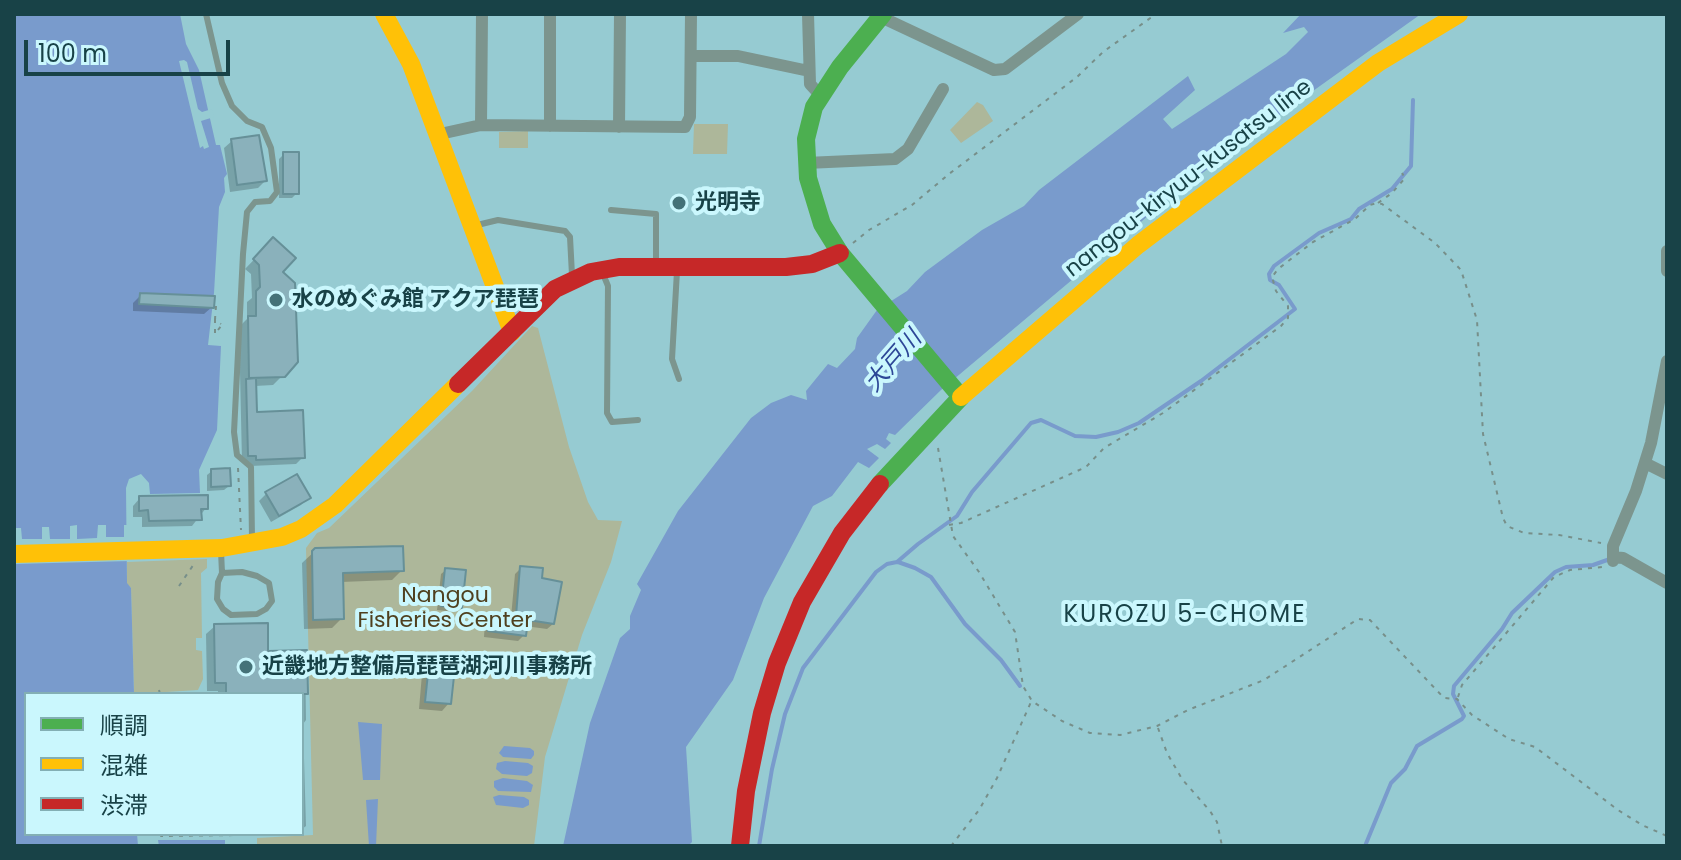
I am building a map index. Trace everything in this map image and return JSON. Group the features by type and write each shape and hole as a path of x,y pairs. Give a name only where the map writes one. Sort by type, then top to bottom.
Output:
{"main road":[{"path":"384,14 411,64 440,134 512,332"},
{"name":"nangou-kiryuu-kusatsu line","path":"740,846 746,791 762,713 777,663 802,602 851,521 957,392 1138,245 1378,63 1459,14"},
{"path":"882,15 820,95 808,130 806,163 814,203 830,239 957,392"},
{"path":"14,554 221,548 301,529 335,505 555,289 572,279 602,269 786,267 844,258"}],"street":[{"path":"481,125 482,14"},
{"path":"550,14 550,126"},
{"path":"619,127 620,14"},
{"path":"440,134 481,125 685,127 690,117 691,14"},
{"path":"808,14 810,84 820,95"},
{"path":"882,15 994,70 1005,69 1061,21 1078,14"},
{"path":"691,56 738,56 809,71"},
{"path":"806,163 882,161 903,154 943,89"},
{"path":"1667,251 1667,271"},
{"path":"1667,361 1645,463 1613,555 1667,583"},
{"path":"1645,463 1667,474"}],"lane":[{"path":"206,14 222,83 232,106 247,121 262,127 271,148 277,192 270,201 255,202 247,212 235,417 237,455 251,467 246,540"},
{"path":"611,210 656,214 656,267"},
{"path":"473,226 498,220 565,231 570,237 572,279"},
{"path":"677,267 672,359 679,379"},
{"path":"602,269 608,286 607,413 612,422 638,420"},
{"path":"221,548 222,573 217,599 223,609 231,615 257,614 272,601 269,583 257,576 242,572 222,573"}],"path":[{"path":"844,258 869,230 912,205 1077,77 1103,52 1156,14"},
{"path":"949,525 961,523 1086,467 1104,448 1163,413 1281,326 1288,318 1288,306 1276,291 1272,277 1278,269 1313,242 1355,219 1370,205 1392,193 1405,178 1402,173"},
{"path":"1377,203 1435,243 1461,270 1477,320 1483,434 1507,526 1524,533 1559,535 1613,555 1608,567 1570,570 1554,577 1462,685 1457,699"},
{"path":"215,319 223,326 215,334 215,319 216,306"},
{"path":"933,424 953,536 1015,632 1023,686 1032,701 1062,721 1090,733 1120,735 1157,726 1188,710 1264,680 1358,619 1370,620 1444,698 1457,699 1472,715 1509,739 1535,747 1618,810 1667,836"},
{"path":"237,455 246,540"},
{"path":"179,586 195,563"},
{"path":"951,846 979,810 997,778 1032,701"},
{"path":"1157,726 1167,753 1182,779 1217,822 1222,846"}],"green space":[{"path":"977,102 983,105 993,121 961,143 950,130"},
{"path":"694,124 728,124 727,154 693,154"},
{"path":"528,131 528,148 499,148 499,132"},
{"name":"Nangou Fisheries Center","path":"532,326 538,328 569,447 588,502 598,520 622,521 611,562 582,635 545,757 534,846 257,846 257,838 313,835 306,548 317,533 329,528 472,391"},
{"path":"207,559 207,568 201,573 202,638 196,638 196,650 202,651 203,679 198,690 134,692 131,588 127,584 127,562"}],"water":[{"path":"14,14 180,14 186,44 199,70 216,145 220,145 227,174 219,207 208,345 221,346 217,430 199,470 200,493 150,494 149,483 141,474 129,479 126,488 127,583 131,588 134,692 24,692 24,836 137,836 138,846 14,846"},
{"name":"大戸川","path":"1301,14 1421,14 1268,123 1167,200 941,390 895,435 889,433 886,439 891,443 885,449 877,444 867,449 879,458 869,468 858,462 832,496 813,506 764,598 733,680 686,747 692,842 688,846 563,846 590,723 620,638 630,629 630,616 641,590 637,584 678,511 751,418 771,403 791,395 807,400 806,391 828,364 837,368 855,349 857,338 877,310 907,291 925,272 982,230 1024,206 1039,190 1188,76 1195,90 1163,119 1172,129 1286,54 1308,32 1304,27 1283,33"},
{"path":"358,722 382,724 380,780 363,780"},
{"path":"504,746 530,748 534,755 531,759 503,757 499,753"},
{"path":"497,763 528,763 533,766 532,773 527,776 502,774 496,769"},
{"path":"503,778 527,781 533,785 531,792 498,791 494,781"},
{"path":"493,797 524,797 529,800 529,805 523,808 496,805"},
{"path":"378,799 376,846 369,846 366,800"},
{"path":"158,840 225,840 225,846 159,846"}],"pier":[{"path":"184,60 198,109 202,112 212,109 214,117 201,121 209,147 204,149 203,146 200,148 179,61"},
{"path":"77,525 77,539 97,538 98,525 106,525 106,537 124,537 124,525 131,525 131,561 14,564 15,528 21,528 22,539 42,539 42,527 49,527 50,539 70,539 70,526"}],"building":[{"path":"259,135 267,181 237,185 231,139"},
{"path":"283,152 299,152 299,194 283,194"},
{"name":"水のめぐみ館 アクア琵琶","path":"273,237 296,258 283,272 295,283 298,362 285,377 249,378 248,316 256,316 256,291 260,287 259,265 253,259"},
{"path":"140,293 215,296 214,308 139,304"},
{"path":"256,378 257,412 303,410 305,458 256,460 256,456 248,456 246,379"},
{"path":"230,468 231,486 211,487 211,469"},
{"path":"297,474 311,498 279,516 265,492"},
{"path":"208,495 208,509 201,509 202,520 149,521 148,510 139,511 139,496"},
{"path":"403,546 404,571 343,573 344,619 313,620 312,551 315,548"},
{"path":"520,566 543,568 542,578 562,582 554,624 528,620 526,636 488,631 490,613 516,616"},
{"path":"445,568 466,570 462,608 441,606"},
{"path":"268,623 268,651 307,650 308,694 226,692 226,683 215,683 214,624"},
{"path":"429,664 455,667 451,704 425,702"}],"waterway":[{"path":"759,846 785,714 803,668 876,572 887,564 897,562 957,516 972,492 1031,423 1041,420 1075,436 1096,437 1139,423 1201,381 1295,309 1279,285 1270,280 1269,274 1274,266 1319,233 1351,219 1359,209 1392,189 1411,166 1413,100"},
{"path":"1365,846 1391,783 1405,769 1417,746 1464,716 1453,694 1454,686 1512,613 1555,572 1610,559"},
{"path":"898,562 931,577 965,624 1001,660 1020,686"}],"traffic: fast":[{"path":"880,484 961,397 840,253 822,224 808,178 806,139 814,107 840,67 883,14"}],"traffic: slow":[{"path":"384,14 411,64 512,332"},
{"path":"961,397 1138,245 1378,63 1459,14"},
{"path":"14,554 222,548 282,537 301,529 335,505 458,384"}],"traffic: jam":[{"path":"458,384 555,289 591,272 619,267 786,267 812,264 840,253"},
{"path":"740,846 746,791 762,713 777,663 802,602 842,533 880,484"}],"place":[{"name":"光明寺","path":"679,203"},
{"name":"水のめぐみ館 アクア琵琶","path":"276,300"},
{"name":"近畿地方整備局琵琶湖河川事務所","path":"246,667"}],"district":[{"name":"KUROZU 5-CHOME","path":"1185,616"}]}
